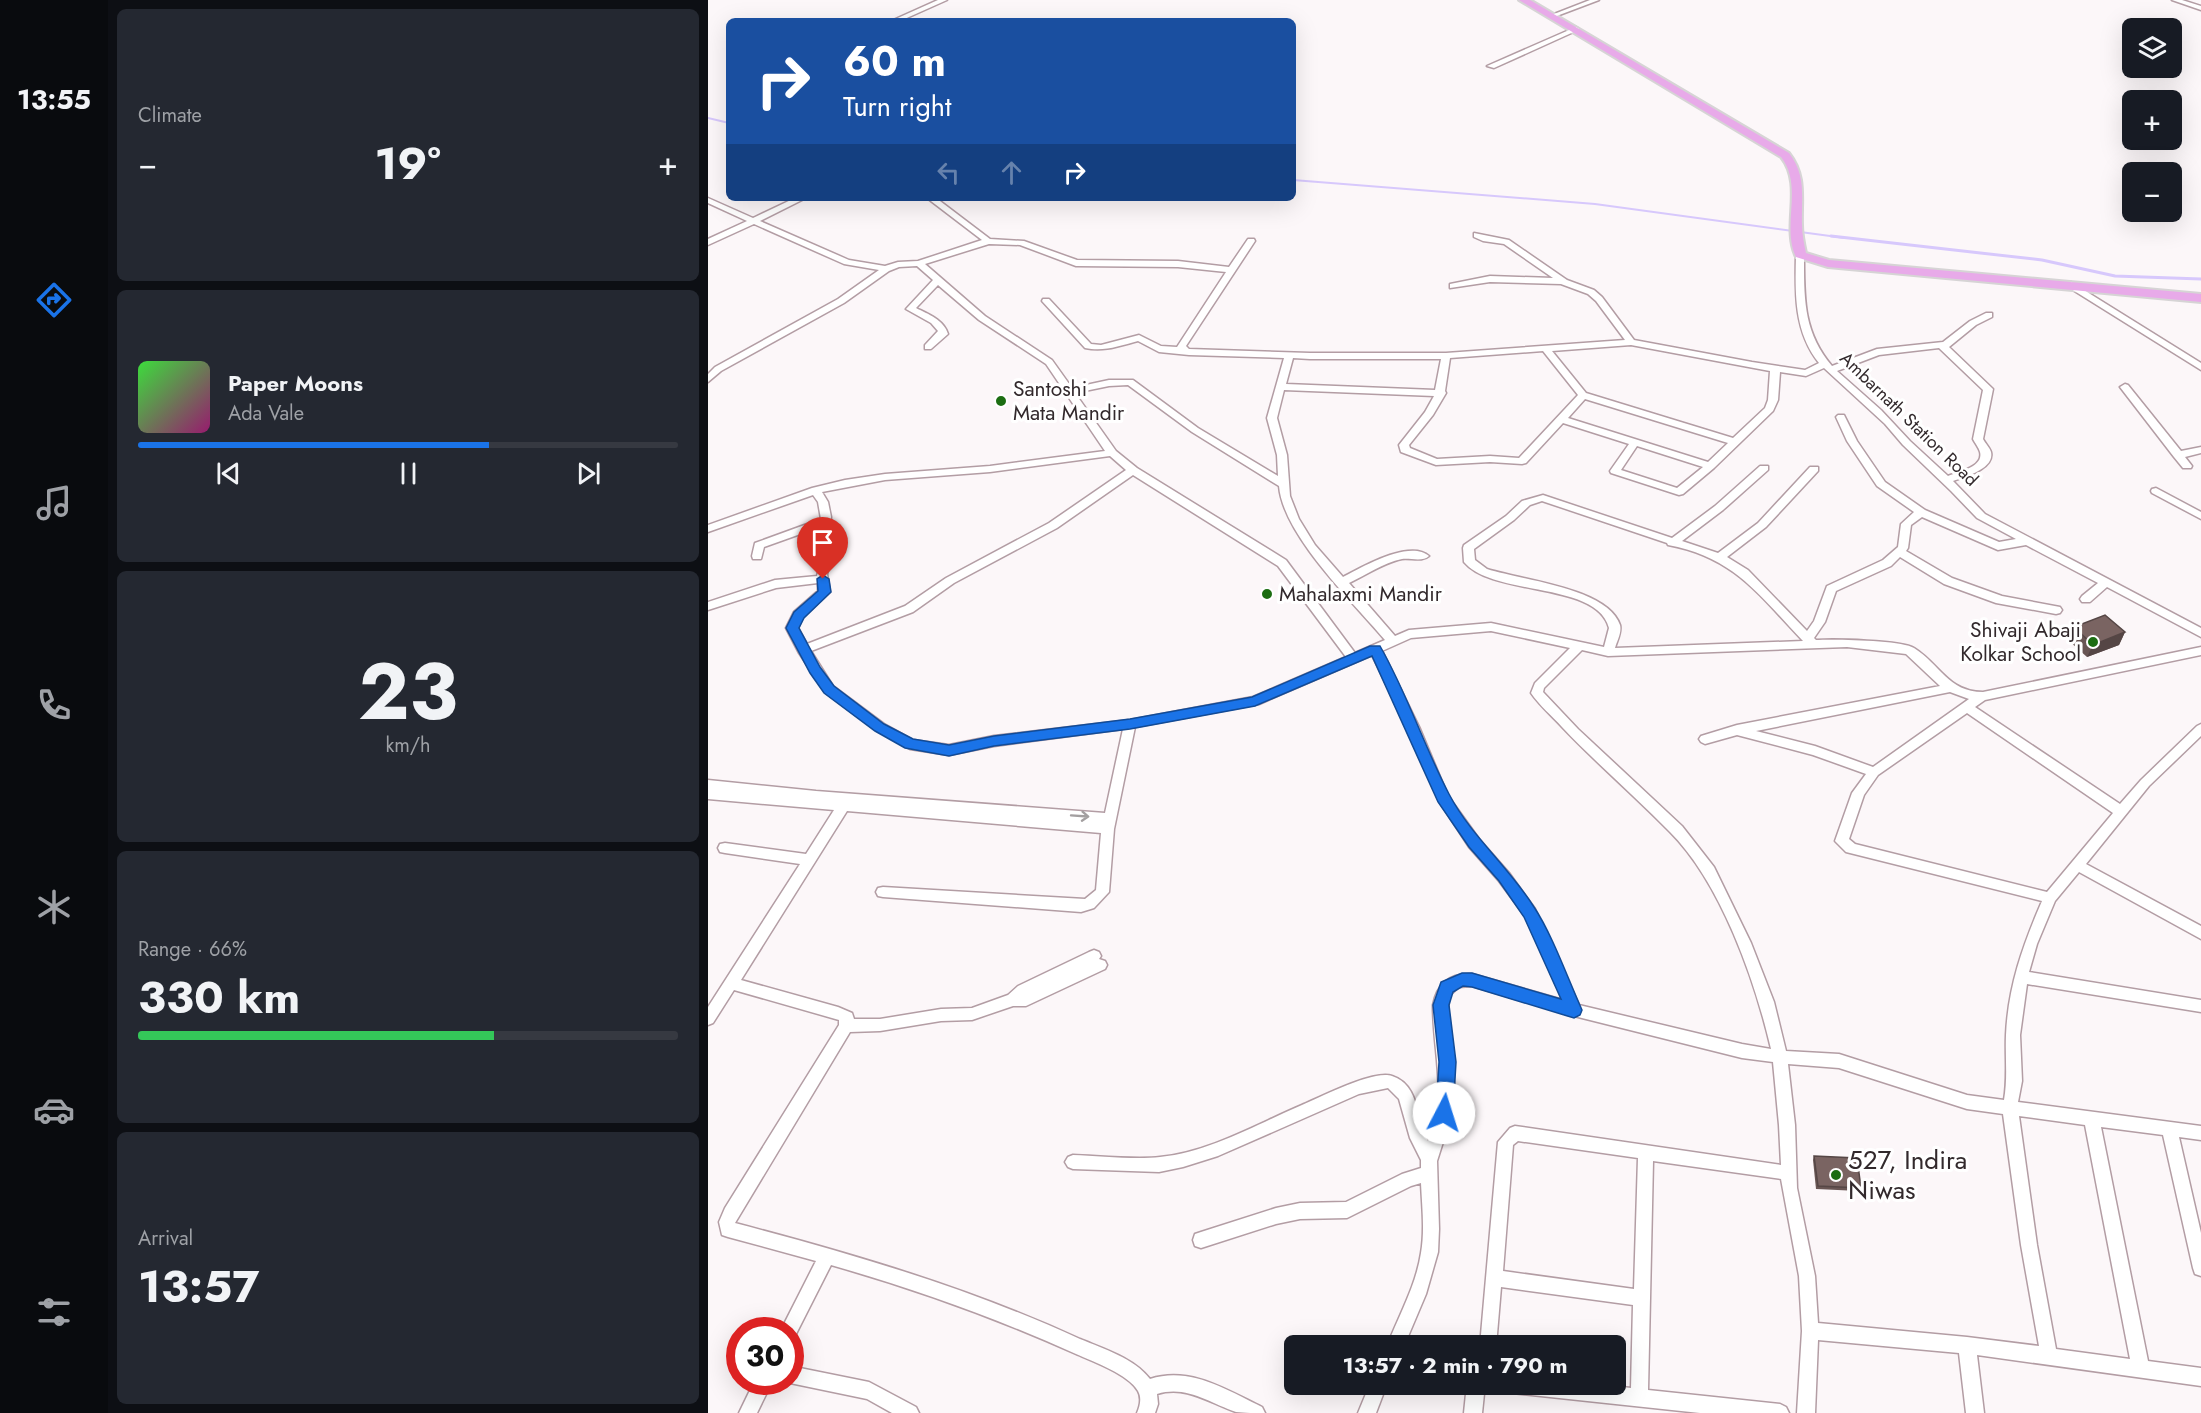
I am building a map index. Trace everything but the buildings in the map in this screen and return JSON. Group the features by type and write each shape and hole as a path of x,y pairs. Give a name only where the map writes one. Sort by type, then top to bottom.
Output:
{"main road":[{"name":"Ambarnath Station Road","path":"1524,0 1785,155 1792,162 1795,171 1796,227 1800,255"},
{"path":"1800,255 1832,254 2201,292"},
{"path":"1800,255 1828,263 2201,298"}],"street":[{"path":"901,18 944,0"},
{"path":"1552,16 1596,0"},
{"path":"2175,0 2201,8"},
{"path":"1491,66 1576,29"},
{"path":"708,200 847,262 886,268"},
{"path":"708,242 796,201"},
{"path":"935,201 988,241"},
{"path":"1477,235 1506,242 1564,282"},
{"path":"708,379 718,369 841,301 886,268 919,263 988,241 1021,243 1076,263 1178,264 1230,270"},
{"path":"1182,350 1181,346 1251,241"},
{"name":"Ambarnath Station Road","path":"1800,255 1799,303 1805,315 1806,332 1828,367 1982,516 2201,633"},
{"path":"919,263 982,318 1049,362 1112,453 1133,470 1282,563 1353,658"},
{"path":"1453,286 1490,279 1564,282 1582,287 1599,299 1631,342"},
{"path":"928,347 943,334 943,331 934,321 910,309 938,280"},
{"path":"2071,285 2201,368"},
{"path":"1046,301 1088,346 1101,348 1139,338 1159,349 1189,352 1446,356 1631,342 1806,373 1877,352 1942,346 1973,322 1989,315"},
{"path":"1942,346 1988,389 1978,439 1986,453 1985,460 1976,469 1946,480"},
{"path":"1545,348 1583,395 1735,442"},
{"path":"1289,355 1272,418 1282,455 1285,496 1294,519 1311,547 1393,641"},
{"path":"1446,356 1441,393 1435,407 1404,445 1408,452 1436,462 1490,459 1522,461 1583,395"},
{"path":"1635,442 1614,470 1679,492 1770,409 1773,400 1775,369"},
{"path":"1069,391 1109,383 1130,382 1204,436 1284,484"},
{"path":"1280,387 1441,393"},
{"path":"2125,387 2187,466"},
{"path":"1841,417 1852,441 1881,484 1921,512 1998,546 2027,541"},
{"path":"1562,419 1710,466"},
{"path":"2178,455 2201,450"},
{"path":"708,529 816,490 845,483 885,477 990,469 1112,453"},
{"path":"1672,543 1719,508 1764,468"},
{"path":"1719,557 1762,525 1814,469"},
{"path":"803,650 909,609 917,600 949,581 1046,530 1133,470"},
{"path":"816,490 823,502 825,529 830,547 825,560 824,592 798,615 792,628 803,650 829,689 880,727 910,744 949,750 994,741 1130,724 1255,701 1409,634 1491,627 1608,652 1811,641 1909,650 1950,688 1972,696 1983,696 2201,651"},
{"path":"2156,491 2201,516"},
{"path":"1608,652 1615,631 1614,624 1602,607 1570,592 1490,576 1476,569 1469,562 1468,548 1510,518 1526,503 1536,498 1543,498 1719,557 1744,573 1811,641"},
{"path":"1811,641 1831,589 1887,563 1902,548 1906,524 1921,512"},
{"path":"757,556 759,545 825,520"},
{"path":"1899,552 1948,581 2000,600 2056,610"},
{"path":"1342,582 1396,556 1412,554 1424,556"},
{"path":"708,606 775,584 823,579"},
{"path":"2086,599 2106,582"},
{"path":"1580,645 1539,686 1537,693 1574,732 1677,830 1709,871 1748,953 1767,1002 1780,1057 1789,1188 1807,1276 1810,1331 1806,1413"},
{"path":"1375,649 1398,693 1443,798 1474,843 1504,877 1530,913 1574,1010"},
{"path":"1705,739 1737,730 1950,688"},
{"path":"1983,696 1874,772 1858,793 1842,837 1846,845 1851,848 2050,898"},
{"path":"1967,707 2122,812"},
{"path":"883,892 1081,906 1089,904 1101,892 1109,824 1130,724"},
{"path":"2049,1357 2029,1245 2010,1107 2015,1081 2013,1035 2021,977 2030,944 2050,898 2145,783 2201,729"},
{"path":"1737,730 1815,751 1874,772"},
{"path":"708,785 845,803"},
{"path":"708,794 1109,824"},
{"path":"708,1019 845,803"},
{"path":"725,848 809,860"},
{"path":"2077,865 2201,933"},
{"path":"846,1026 880,1025 941,1015 972,1014 1013,1000 1023,990 1097,961"},
{"path":"2021,977 2201,1006"},
{"path":"1400,1335 1420,1290 1428,1265 1431,1237 1429,1166 1444,1113 1447,1062 1441,1005 1447,987 1462,980 1472,980 1574,1010 1691,1040 1780,1057 1839,1061 1967,1102 2092,1120 2201,1132"},
{"path":"730,983 847,1017 846,1026 727,1222 728,1228 827,1256 1029,1323 1116,1364 1140,1380 1147,1389 1150,1400 1146,1413"},
{"path":"1073,1161 1159,1165 1183,1160 1213,1151 1357,1088 1389,1081 1397,1085 1406,1096 1429,1166"},
{"path":"2092,1120 2141,1370"},
{"path":"2169,1129 2201,1268"},
{"path":"1489,1335 1505,1151 1510,1137 1522,1132 1788,1173"},
{"path":"1639,1399 1646,1152"},
{"path":"1201,1240 1276,1216 1300,1211 1347,1210 1429,1166"},
{"path":"796,1317 827,1256"},
{"path":"1494,1278 1642,1298"},
{"path":"1810,1331 1967,1345 2201,1377"},
{"path":"1967,1345 1975,1413"},
{"path":"804,1377 869,1391 910,1413"},
{"path":"1147,1389 1162,1382 1180,1381 1198,1386 1256,1413"},
{"path":"748,1413 757,1395"},
{"path":"1367,1413 1374,1395"},
{"path":"1473,1413 1475,1395"},
{"path":"1605,1395 1780,1413"}],"waterway":[{"path":"708,118 726,122"},
{"path":"1296,180 1595,204 1845,238"},
{"path":"1831,236 2042,260 2115,276 2201,279"}],"place":[{"name":"Santoshi Mata Mandir","path":"1001,401"},
{"name":"Mahalaxmi Mandir","path":"1267,594"},
{"name":"Shivaji Abaji Kolkar School","path":"2093,642"},
{"name":"527, Indira Niwas","path":"1836,1175"}],"route":[{"path":"823,579 824,592 798,615 792,628 803,650 829,689 880,727 910,744 949,750 994,741 1099,729 1255,701 1375,649 1414,729 1443,798 1474,843 1504,877 1530,913 1574,1010 1472,980 1462,980 1447,987 1442,996 1441,1005 1447,1062 1444,1113"}]}
